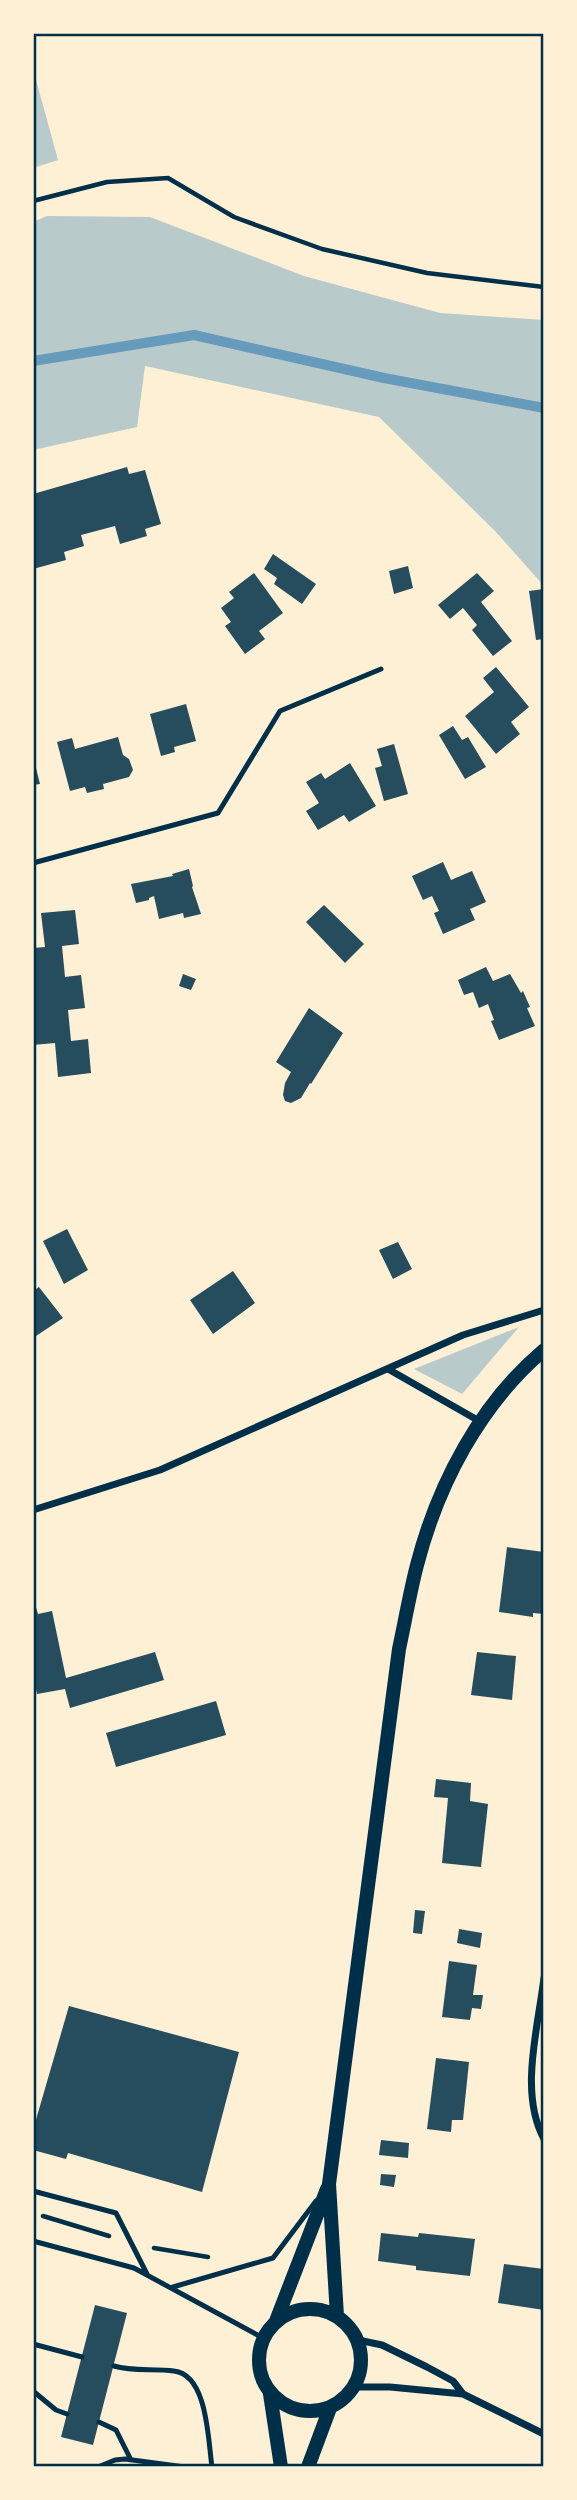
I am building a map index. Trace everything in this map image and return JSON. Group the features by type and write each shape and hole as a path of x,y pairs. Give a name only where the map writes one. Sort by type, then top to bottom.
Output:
{"main road":[{"path":"337,2316 329,2184 399,1649 418,1563 436,1508 461,1452 502,1392 527,1364 544,1350"},
{"path":"276,2320 290,2312 306,2308 337,2316 349,2326 358,2340 360,2372 344,2399 330,2408 314,2412 282,2404 262,2381 259,2367 263,2338 276,2320 329,2184"},
{"path":"270,2393 281,2467"},
{"path":"308,2467 330,2408"}],"street":[{"path":"33,1510 160,1471 463,1335 544,1310"},
{"path":"388,1369 481,1422"},
{"path":"544,1978 531,2080 536,2123 544,2139"},
{"path":"358,2340 382,2345 427,2367 453,2381 463,2394"},
{"path":"354,2386 463,2394 544,2434"}],"lane":[{"path":"33,863 218,813 280,711 381,669"},
{"path":"172,2287 272,2258 329,2184"},
{"path":"33,2191 117,2213 147,2274"},
{"path":"33,2241 134,2268 263,2338"},
{"path":"33,2344 82,2357"},
{"path":"114,2366 124,2369 174,2371 184,2375 201,2393 212,2467"},
{"path":"33,2391 55,2410 67,2413"},
{"path":"99,2422 116,2430 131,2460"},
{"path":"99,2467 115,2460 185,2467"}],"path":[{"path":"33,201 107,183 168,178 234,217 322,248 427,274 544,287"},
{"path":"33,2212 165,2251 218,2258"}],"shaded area":[{"path":"33,69 58,160 33,168"},
{"path":"47,216 150,217 304,276 440,313 544,320 544,586 495,531 379,417 145,366 137,427 33,450 33,222"},
{"path":"519,1327 462,1394 414,1369"}],"building":[{"path":"127,467 129,474 145,470 161,524 145,529 147,536 120,544 115,526 81,535 84,546 64,552 66,560 33,569 33,494"},
{"path":"273,554 316,584 302,604 274,584 277,578 264,569"},
{"path":"408,566 413,588 394,594 389,571"},
{"path":"254,573 283,613 259,631 265,639 245,654 225,626 231,622 221,608 234,598 229,592"},
{"path":"477,573 494,591 481,602 512,641 493,656 472,630 477,625 463,608 450,619 438,605"},
{"path":"544,589 544,639 536,640 529,591"},
{"path":"496,667 529,707 511,722 520,734 496,754 465,716 494,692 483,678"},
{"path":"186,704 196,741 174,747 175,752 161,756 150,714"},
{"path":"453,726 462,740 468,737 486,767 465,779 439,735"},
{"path":"118,737 123,755 129,759 133,770 129,777 103,784 104,789 87,793 85,787 70,791 57,742 72,738 75,749"},
{"path":"394,744 408,794 384,801 375,768 382,766 377,749"},
{"path":"33,761 40,784 33,785"},
{"path":"350,763 376,806 349,822 344,815 318,830 306,811 319,803 306,782 321,773 325,779"},
{"path":"443,862 451,880 472,871 486,902 470,909 475,920 443,934 434,913 439,911 432,896 423,900 412,876"},
{"path":"189,869 201,914 184,918 183,913 159,919 154,896 136,903 131,884 173,876 172,874"},
{"path":"324,905 364,944 345,963 306,922"},
{"path":"75,910 79,944 62,946 65,977 81,975 85,1008 68,1010 71,1041 88,1039 91,1073 58,1077 55,1043 33,1045 33,948 45,947 41,913"},
{"path":"486,967 493,981 510,974 521,993 523,991 535,1026 499,1040 488,1004 479,1008 473,992 464,995 458,980"},
{"path":"183,974 196,979 191,990 179,986"},
{"path":"309,1008 343,1033 301,1098 291,1103 285,1101 283,1095 291,1072 276,1062"},
{"path":"67,1229 88,1270 64,1284 43,1241"},
{"path":"398,1242 412,1269 393,1279 379,1250"},
{"path":"233,1271 255,1303 213,1334 190,1300"},
{"path":"39,1287 63,1318 33,1338 33,1291"},
{"path":"507,1547 544,1552 541,1594 544,1595 544,1614 533,1613 533,1617 499,1612"},
{"path":"33,1597 38,1614 52,1611 66,1678 155,1652 164,1680 70,1708 65,1689 37,1694 33,1675"},
{"path":"477,1652 516,1656 512,1700 471,1695"},
{"path":"216,1701 226,1735 116,1767 106,1733"},
{"path":"436,1779 471,1783 470,1801 488,1804 481,1867 442,1863 448,1798 434,1797"},
{"path":"415,1910 425,1911 422,1934 413,1933"},
{"path":"459,1929 482,1933 480,1948 457,1943"},
{"path":"449,1961 477,1965 473,1995 483,1995 481,2009 472,2008 470,2020 442,2017"},
{"path":"69,2006 239,2052 202,2192 68,2153 66,2159 33,2150 33,2130"},
{"path":"436,2058 469,2062 463,2120 452,2120 451,2132 427,2129"},
{"path":"381,2140 409,2143 408,2158 379,2155"},
{"path":"381,2174 396,2175 394,2187 380,2185"},
{"path":"381,2233 418,2237 419,2233 475,2239 470,2276 416,2270 416,2266 378,2261"},
{"path":"504,2264 544,2269 544,2310 498,2303"},
{"path":"95,2305 127,2313 93,2445 61,2437"}],"waterway":[{"path":"33,361 194,335 384,378 544,408"}]}
